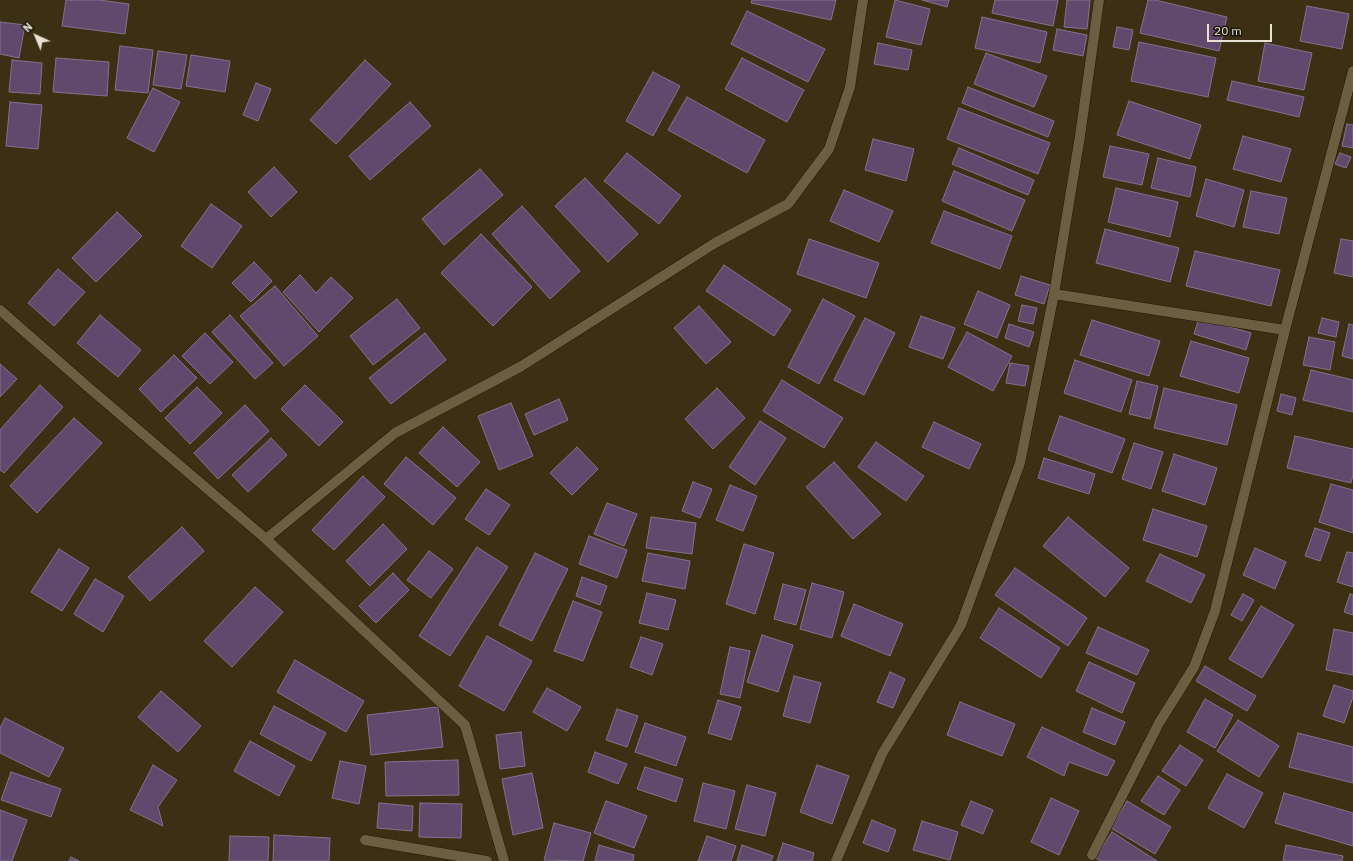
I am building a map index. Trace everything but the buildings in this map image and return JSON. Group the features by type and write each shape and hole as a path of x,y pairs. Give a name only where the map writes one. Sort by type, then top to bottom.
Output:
{"street":[{"path":"266,539 395,433 520,367 715,243 788,204 829,149 850,87 862,0"},
{"path":"836,861 882,754 961,625 1020,463 1054,294 1099,0"},
{"path":"1092,856 1159,723 1194,667 1215,611 1284,330 1353,71"},
{"path":"1054,294 1284,330"},
{"path":"0,310 266,539 465,725 504,861"},
{"path":"365,840 488,861"}]}
